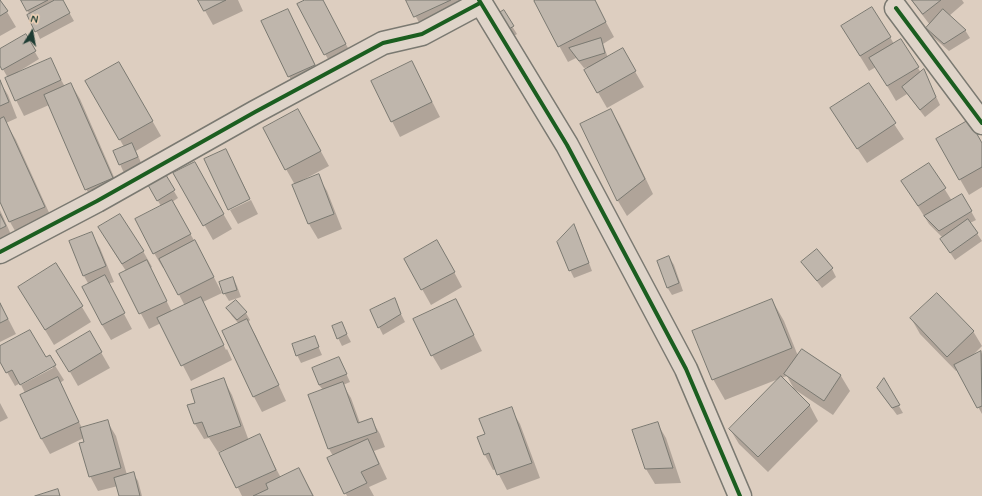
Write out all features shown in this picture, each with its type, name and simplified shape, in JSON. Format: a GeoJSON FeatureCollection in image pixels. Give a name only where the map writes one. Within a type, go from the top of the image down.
{"type":"FeatureCollection","features":[{"type":"Feature","properties":{"kind":"street"},"geometry":{"type":"LineString","coordinates":[[0,252],[97,201],[255,112],[383,43],[422,34],[479,1],[567,145],[686,369],[740,496]]}},
{"type":"Feature","properties":{"kind":"street"},"geometry":{"type":"LineString","coordinates":[[896,8],[982,123]]}},
{"type":"Feature","properties":{"kind":"building"},"geometry":{"type":"Polygon","coordinates":[[[0,0],[8,11],[0,16],[0,0]]]}},
{"type":"Feature","properties":{"kind":"building"},"geometry":{"type":"Polygon","coordinates":[[[21,0],[48,0],[27,11],[21,0]]]}},
{"type":"Feature","properties":{"kind":"building"},"geometry":{"type":"Polygon","coordinates":[[[55,0],[63,0],[70,13],[35,32],[27,15],[55,0]]]}},
{"type":"Feature","properties":{"kind":"building"},"geometry":{"type":"Polygon","coordinates":[[[198,0],[226,0],[204,11],[198,0]]]}},
{"type":"Feature","properties":{"kind":"building"},"geometry":{"type":"Polygon","coordinates":[[[305,0],[323,0],[346,44],[324,55],[297,4],[305,0]]]}},
{"type":"Feature","properties":{"kind":"building"},"geometry":{"type":"Polygon","coordinates":[[[406,0],[451,0],[414,17],[406,0]]]}},
{"type":"Feature","properties":{"kind":"building"},"geometry":{"type":"Polygon","coordinates":[[[595,0],[606,22],[558,47],[534,1],[595,0]]]}},
{"type":"Feature","properties":{"kind":"building"},"geometry":{"type":"Polygon","coordinates":[[[912,0],[941,0],[923,14],[912,0]]]}},
{"type":"Feature","properties":{"kind":"building"},"geometry":{"type":"Polygon","coordinates":[[[872,7],[891,37],[860,56],[841,26],[872,7]]]}},
{"type":"Feature","properties":{"kind":"building"},"geometry":{"type":"Polygon","coordinates":[[[288,9],[315,65],[288,77],[261,21],[288,9]]]}},
{"type":"Feature","properties":{"kind":"building"},"geometry":{"type":"Polygon","coordinates":[[[943,9],[966,30],[944,44],[926,28],[943,9]]]}},
{"type":"Feature","properties":{"kind":"building"},"geometry":{"type":"Polygon","coordinates":[[[504,10],[514,26],[504,32],[494,16],[504,10]]]}},
{"type":"Feature","properties":{"kind":"building"},"geometry":{"type":"Polygon","coordinates":[[[26,34],[36,51],[2,70],[0,66],[0,49],[26,34]]]}},
{"type":"Feature","properties":{"kind":"building"},"geometry":{"type":"Polygon","coordinates":[[[601,38],[605,53],[579,61],[569,48],[601,38]]]}},
{"type":"Feature","properties":{"kind":"building"},"geometry":{"type":"Polygon","coordinates":[[[901,39],[919,67],[887,86],[869,58],[901,39]]]}},
{"type":"Feature","properties":{"kind":"building"},"geometry":{"type":"Polygon","coordinates":[[[623,48],[636,71],[597,93],[584,70],[623,48]]]}},
{"type":"Feature","properties":{"kind":"building"},"geometry":{"type":"Polygon","coordinates":[[[51,58],[61,80],[15,101],[5,78],[51,58]]]}},
{"type":"Feature","properties":{"kind":"building"},"geometry":{"type":"Polygon","coordinates":[[[412,61],[432,102],[391,122],[371,81],[412,61]]]}},
{"type":"Feature","properties":{"kind":"building"},"geometry":{"type":"Polygon","coordinates":[[[119,62],[153,121],[119,140],[85,81],[119,62]]]}},
{"type":"Feature","properties":{"kind":"building"},"geometry":{"type":"Polygon","coordinates":[[[924,69],[936,97],[920,110],[902,87],[924,69]]]}},
{"type":"Feature","properties":{"kind":"building"},"geometry":{"type":"Polygon","coordinates":[[[0,80],[9,102],[0,106],[0,80]]]}},
{"type":"Feature","properties":{"kind":"building"},"geometry":{"type":"Polygon","coordinates":[[[71,83],[113,178],[85,190],[44,95],[71,83]]]}},
{"type":"Feature","properties":{"kind":"building"},"geometry":{"type":"Polygon","coordinates":[[[869,83],[896,123],[857,149],[830,108],[869,83]]]}},
{"type":"Feature","properties":{"kind":"building"},"geometry":{"type":"Polygon","coordinates":[[[298,109],[321,151],[285,170],[263,128],[298,109]]]}},
{"type":"Feature","properties":{"kind":"building"},"geometry":{"type":"Polygon","coordinates":[[[611,109],[645,179],[617,201],[580,124],[611,109]]]}},
{"type":"Feature","properties":{"kind":"building"},"geometry":{"type":"Polygon","coordinates":[[[4,117],[45,207],[9,222],[0,202],[0,119],[4,117]]]}},
{"type":"Feature","properties":{"kind":"building"},"geometry":{"type":"Polygon","coordinates":[[[969,120],[982,143],[982,167],[959,180],[936,139],[969,120]]]}},
{"type":"Feature","properties":{"kind":"building"},"geometry":{"type":"Polygon","coordinates":[[[132,143],[138,157],[119,165],[113,151],[132,143]]]}},
{"type":"Feature","properties":{"kind":"building"},"geometry":{"type":"Polygon","coordinates":[[[226,149],[250,199],[228,210],[204,159],[226,149]]]}},
{"type":"Feature","properties":{"kind":"building"},"geometry":{"type":"Polygon","coordinates":[[[195,162],[224,214],[203,226],[173,173],[195,162]]]}},
{"type":"Feature","properties":{"kind":"building"},"geometry":{"type":"Polygon","coordinates":[[[929,163],[946,188],[918,206],[901,181],[929,163]]]}},
{"type":"Feature","properties":{"kind":"building"},"geometry":{"type":"Polygon","coordinates":[[[319,174],[334,214],[308,224],[292,185],[319,174]]]}},
{"type":"Feature","properties":{"kind":"building"},"geometry":{"type":"Polygon","coordinates":[[[166,175],[175,190],[157,201],[148,185],[166,175]]]}},
{"type":"Feature","properties":{"kind":"building"},"geometry":{"type":"Polygon","coordinates":[[[962,194],[972,211],[939,231],[924,216],[962,194]]]}},
{"type":"Feature","properties":{"kind":"building"},"geometry":{"type":"Polygon","coordinates":[[[172,200],[191,234],[153,254],[135,219],[172,200]]]}},
{"type":"Feature","properties":{"kind":"building"},"geometry":{"type":"Polygon","coordinates":[[[0,214],[6,226],[0,229],[0,214]]]}},
{"type":"Feature","properties":{"kind":"building"},"geometry":{"type":"Polygon","coordinates":[[[120,214],[144,251],[122,264],[98,227],[120,214]]]}},
{"type":"Feature","properties":{"kind":"building"},"geometry":{"type":"Polygon","coordinates":[[[968,219],[978,233],[950,253],[940,239],[968,219]]]}},
{"type":"Feature","properties":{"kind":"building"},"geometry":{"type":"Polygon","coordinates":[[[574,224],[589,263],[569,271],[557,242],[574,224]]]}},
{"type":"Feature","properties":{"kind":"building"},"geometry":{"type":"Polygon","coordinates":[[[92,232],[106,266],[83,276],[69,241],[92,232]]]}},
{"type":"Feature","properties":{"kind":"building"},"geometry":{"type":"Polygon","coordinates":[[[195,240],[214,277],[178,295],[159,259],[195,240]]]}},
{"type":"Feature","properties":{"kind":"building"},"geometry":{"type":"Polygon","coordinates":[[[437,240],[455,272],[421,290],[404,259],[437,240]]]}},
{"type":"Feature","properties":{"kind":"building"},"geometry":{"type":"Polygon","coordinates":[[[817,249],[833,268],[817,281],[801,262],[817,249]]]}},
{"type":"Feature","properties":{"kind":"building"},"geometry":{"type":"Polygon","coordinates":[[[669,256],[679,283],[667,288],[657,261],[669,256]]]}},
{"type":"Feature","properties":{"kind":"building"},"geometry":{"type":"Polygon","coordinates":[[[147,260],[167,301],[139,314],[119,274],[147,260]]]}},
{"type":"Feature","properties":{"kind":"building"},"geometry":{"type":"Polygon","coordinates":[[[56,263],[83,306],[45,330],[18,287],[56,263]]]}},
{"type":"Feature","properties":{"kind":"building"},"geometry":{"type":"Polygon","coordinates":[[[105,275],[125,313],[102,325],[82,287],[105,275]]]}},
{"type":"Feature","properties":{"kind":"building"},"geometry":{"type":"Polygon","coordinates":[[[233,277],[237,290],[223,294],[219,282],[233,277]]]}},
{"type":"Feature","properties":{"kind":"building"},"geometry":{"type":"Polygon","coordinates":[[[937,293],[974,331],[947,357],[910,318],[937,293]]]}},
{"type":"Feature","properties":{"kind":"building"},"geometry":{"type":"Polygon","coordinates":[[[201,297],[224,345],[181,366],[157,318],[201,297]]]}},
{"type":"Feature","properties":{"kind":"building"},"geometry":{"type":"Polygon","coordinates":[[[395,298],[401,314],[378,328],[370,310],[395,298]]]}},
{"type":"Feature","properties":{"kind":"building"},"geometry":{"type":"Polygon","coordinates":[[[456,299],[474,335],[431,356],[413,319],[456,299]]]}},
{"type":"Feature","properties":{"kind":"building"},"geometry":{"type":"Polygon","coordinates":[[[772,299],[792,348],[712,380],[692,331],[772,299]]]}},
{"type":"Feature","properties":{"kind":"building"},"geometry":{"type":"Polygon","coordinates":[[[236,300],[247,312],[237,320],[226,308],[236,300]]]}},
{"type":"Feature","properties":{"kind":"building"},"geometry":{"type":"Polygon","coordinates":[[[0,303],[8,319],[0,323],[0,303]]]}},
{"type":"Feature","properties":{"kind":"building"},"geometry":{"type":"Polygon","coordinates":[[[247,319],[279,385],[253,397],[222,331],[247,319]]]}},
{"type":"Feature","properties":{"kind":"building"},"geometry":{"type":"Polygon","coordinates":[[[342,322],[347,334],[337,339],[332,326],[342,322]]]}},
{"type":"Feature","properties":{"kind":"building"},"geometry":{"type":"Polygon","coordinates":[[[30,330],[46,357],[50,355],[56,365],[20,385],[12,370],[6,373],[0,362],[0,346],[30,330]]]}},
{"type":"Feature","properties":{"kind":"building"},"geometry":{"type":"Polygon","coordinates":[[[90,331],[102,352],[69,372],[56,351],[90,331]]]}},
{"type":"Feature","properties":{"kind":"building"},"geometry":{"type":"Polygon","coordinates":[[[315,336],[319,347],[296,356],[292,344],[315,336]]]}},
{"type":"Feature","properties":{"kind":"building"},"geometry":{"type":"Polygon","coordinates":[[[802,349],[841,375],[824,401],[784,374],[802,349]]]}},
{"type":"Feature","properties":{"kind":"building"},"geometry":{"type":"Polygon","coordinates":[[[981,351],[982,406],[977,408],[954,365],[981,351]]]}},
{"type":"Feature","properties":{"kind":"building"},"geometry":{"type":"Polygon","coordinates":[[[339,357],[347,374],[319,385],[312,368],[339,357]]]}},
{"type":"Feature","properties":{"kind":"building"},"geometry":{"type":"Polygon","coordinates":[[[781,376],[810,405],[758,457],[729,429],[781,376]]]}},
{"type":"Feature","properties":{"kind":"building"},"geometry":{"type":"Polygon","coordinates":[[[58,377],[79,422],[41,439],[20,395],[58,377]]]}},
{"type":"Feature","properties":{"kind":"building"},"geometry":{"type":"Polygon","coordinates":[[[224,378],[241,426],[208,437],[202,422],[194,424],[187,405],[195,403],[191,390],[224,378]]]}},
{"type":"Feature","properties":{"kind":"building"},"geometry":{"type":"Polygon","coordinates":[[[884,378],[900,405],[892,408],[877,388],[884,378]]]}},
{"type":"Feature","properties":{"kind":"building"},"geometry":{"type":"Polygon","coordinates":[[[343,382],[358,423],[372,418],[377,432],[328,449],[308,395],[343,382]]]}},
{"type":"Feature","properties":{"kind":"building"},"geometry":{"type":"Polygon","coordinates":[[[512,407],[532,463],[497,475],[489,453],[484,455],[477,437],[485,434],[479,419],[512,407]]]}},
{"type":"Feature","properties":{"kind":"building"},"geometry":{"type":"Polygon","coordinates":[[[108,420],[121,468],[89,477],[79,443],[84,442],[80,428],[108,420]]]}},
{"type":"Feature","properties":{"kind":"building"},"geometry":{"type":"Polygon","coordinates":[[[658,422],[673,468],[645,469],[632,430],[658,422]]]}},
{"type":"Feature","properties":{"kind":"building"},"geometry":{"type":"Polygon","coordinates":[[[260,434],[276,470],[236,488],[219,453],[260,434]]]}},
{"type":"Feature","properties":{"kind":"building"},"geometry":{"type":"Polygon","coordinates":[[[368,439],[379,464],[361,472],[367,483],[344,494],[327,458],[368,439]]]}},
{"type":"Feature","properties":{"kind":"building"},"geometry":{"type":"Polygon","coordinates":[[[299,468],[313,496],[253,496],[268,489],[266,484],[299,468]]]}},
{"type":"Feature","properties":{"kind":"building"},"geometry":{"type":"Polygon","coordinates":[[[134,472],[140,496],[119,496],[114,478],[134,472]]]}},
{"type":"Feature","properties":{"kind":"building"},"geometry":{"type":"Polygon","coordinates":[[[58,489],[60,496],[35,496],[58,489]]]}},
{"type":"Feature","properties":{"kind":"cycle path"},"geometry":{"type":"LineString","coordinates":[[479,0],[567,145],[686,369],[740,496]]}},
{"type":"Feature","properties":{"kind":"cycle path"},"geometry":{"type":"LineString","coordinates":[[0,252],[97,201],[255,112],[383,43],[422,34],[480,3]]}},
{"type":"Feature","properties":{"kind":"cycle path"},"geometry":{"type":"LineString","coordinates":[[896,8],[982,123]]}}]}
